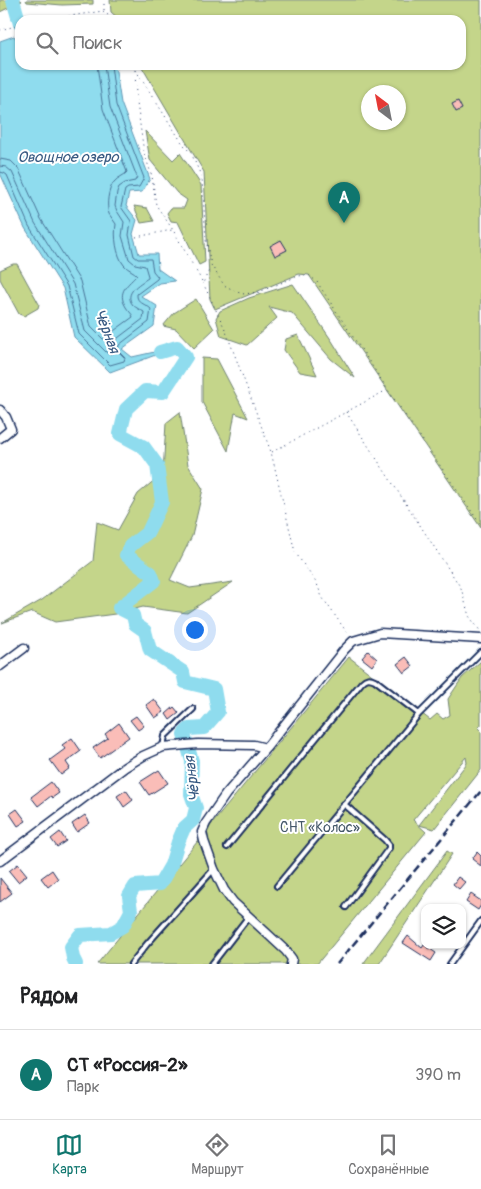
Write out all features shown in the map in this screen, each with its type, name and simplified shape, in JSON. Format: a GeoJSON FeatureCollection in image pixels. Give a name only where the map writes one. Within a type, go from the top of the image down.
{"type":"FeatureCollection","features":[{"type":"Feature","properties":{"kind":"street"},"geometry":{"type":"LineString","coordinates":[[0,410],[11,428],[0,438]]}},
{"type":"Feature","properties":{"kind":"street"},"geometry":{"type":"LineString","coordinates":[[291,964],[292,959],[286,950],[233,902],[224,890],[204,842],[202,832],[206,822],[226,794],[353,641],[380,633],[481,640]]}},
{"type":"Feature","properties":{"kind":"street"},"geometry":{"type":"LineString","coordinates":[[0,666],[24,648]]}},
{"type":"Feature","properties":{"kind":"street"},"geometry":{"type":"LineString","coordinates":[[0,861],[125,767],[142,756],[163,747],[198,744],[254,745],[266,748]]}},
{"type":"Feature","properties":{"kind":"lane"},"geometry":{"type":"LineString","coordinates":[[277,886],[419,714],[481,652]]}},
{"type":"Feature","properties":{"kind":"lane"},"geometry":{"type":"LineString","coordinates":[[228,847],[366,678],[375,680],[419,714]]}},
{"type":"Feature","properties":{"kind":"lane"},"geometry":{"type":"LineString","coordinates":[[163,747],[165,736],[193,709]]}},
{"type":"Feature","properties":{"kind":"lane"},"geometry":{"type":"LineString","coordinates":[[344,804],[389,845],[389,848],[346,907]]}},
{"type":"Feature","properties":{"kind":"lane"},"geometry":{"type":"LineString","coordinates":[[132,964],[147,944],[214,869]]}},
{"type":"Feature","properties":{"kind":"lane"},"geometry":{"type":"LineString","coordinates":[[212,964],[249,916]]}},
{"type":"Feature","properties":{"kind":"lane"},"geometry":{"type":"LineString","coordinates":[[450,964],[481,921]]}},
{"type":"Feature","properties":{"kind":"path"},"geometry":{"type":"LineString","coordinates":[[104,0],[104,11],[108,15]]}},
{"type":"Feature","properties":{"kind":"path"},"geometry":{"type":"LineString","coordinates":[[77,15],[104,11]]}},
{"type":"Feature","properties":{"kind":"path"},"geometry":{"type":"LineString","coordinates":[[0,30],[15,26]]}},
{"type":"Feature","properties":{"kind":"path"},"geometry":{"type":"LineString","coordinates":[[135,70],[136,96],[144,153],[152,176],[156,205],[173,230],[203,283],[225,329],[271,452],[295,552],[317,584],[322,597],[353,641]]}},
{"type":"Feature","properties":{"kind":"path"},"geometry":{"type":"LineString","coordinates":[[136,70],[192,155],[202,178],[206,240],[211,265],[224,285],[244,294],[259,292],[298,276],[309,275],[317,282],[388,390],[481,525]]}},
{"type":"Feature","properties":{"kind":"path"},"geometry":{"type":"LineString","coordinates":[[136,237],[173,230]]}},
{"type":"Feature","properties":{"kind":"path"},"geometry":{"type":"LineString","coordinates":[[203,283],[211,265]]}},
{"type":"Feature","properties":{"kind":"path"},"geometry":{"type":"LineString","coordinates":[[271,452],[388,390]]}},
{"type":"Feature","properties":{"kind":"path"},"geometry":{"type":"LineString","coordinates":[[346,412],[461,588],[469,616],[481,633]]}},
{"type":"Feature","properties":{"kind":"green space"},"geometry":{"type":"Polygon","coordinates":[[[0,0],[21,0],[22,1],[0,12],[0,0]]]}},
{"type":"Feature","properties":{"kind":"green space"},"geometry":{"type":"Polygon","coordinates":[[[26,0],[93,0],[93,4],[62,5],[27,2],[26,0]]]}},
{"type":"Feature","properties":{"kind":"green space"},"geometry":{"type":"Polygon","coordinates":[[[110,0],[481,0],[481,528],[309,275],[299,274],[215,309],[210,299],[204,172],[144,70],[466,70],[466,15],[114,15],[111,12],[110,0]]]}},
{"type":"Feature","properties":{"kind":"green space"},"geometry":{"type":"Polygon","coordinates":[[[145,131],[173,160],[180,153],[201,185],[205,262],[199,265],[178,222],[171,221],[167,213],[171,208],[184,208],[187,200],[177,193],[150,160],[145,131]]]}},
{"type":"Feature","properties":{"kind":"green space"},"geometry":{"type":"Polygon","coordinates":[[[134,206],[147,208],[154,221],[141,223],[134,206]]]}},
{"type":"Feature","properties":{"kind":"green space"},"geometry":{"type":"Polygon","coordinates":[[[17,264],[39,304],[38,308],[24,316],[19,314],[0,279],[0,270],[17,264]]]}},
{"type":"Feature","properties":{"kind":"green space"},"geometry":{"type":"Polygon","coordinates":[[[293,284],[355,378],[331,359],[292,313],[269,307],[277,318],[247,345],[221,336],[216,318],[220,311],[249,298],[293,284]]]}},
{"type":"Feature","properties":{"kind":"green space"},"geometry":{"type":"Polygon","coordinates":[[[196,299],[214,329],[194,348],[176,329],[163,326],[174,313],[196,299]]]}},
{"type":"Feature","properties":{"kind":"green space"},"geometry":{"type":"Polygon","coordinates":[[[298,335],[317,375],[300,372],[284,350],[286,339],[298,335]]]}},
{"type":"Feature","properties":{"kind":"green space"},"geometry":{"type":"Polygon","coordinates":[[[202,358],[217,359],[248,418],[235,413],[228,451],[202,402],[202,358]]]}},
{"type":"Feature","properties":{"kind":"green space"},"geometry":{"type":"Polygon","coordinates":[[[180,412],[188,465],[203,489],[192,536],[170,580],[190,588],[233,582],[187,613],[143,607],[115,614],[55,622],[32,612],[2,623],[42,600],[93,561],[97,522],[118,530],[138,494],[163,473],[166,423],[180,412]]]}},
{"type":"Feature","properties":{"kind":"green space","name":"СНТ «Колос»"},"geometry":{"type":"Polygon","coordinates":[[[349,657],[430,720],[437,714],[443,719],[450,715],[448,699],[462,678],[481,661],[481,725],[478,728],[481,731],[481,770],[434,829],[419,825],[467,763],[466,757],[413,820],[426,832],[317,964],[97,964],[349,657]]]}},
{"type":"Feature","properties":{"kind":"green space"},"geometry":{"type":"Polygon","coordinates":[[[447,851],[452,854],[379,964],[363,964],[447,851]]]}},
{"type":"Feature","properties":{"kind":"water","name":"Овощное озеро"},"geometry":{"type":"Polygon","coordinates":[[[14,36],[15,37],[15,70],[116,70],[121,103],[150,179],[142,192],[129,193],[126,206],[137,220],[133,234],[139,254],[157,254],[158,269],[175,281],[160,283],[141,296],[157,306],[154,326],[122,349],[132,357],[177,347],[110,372],[74,337],[63,288],[25,228],[0,173],[0,41],[14,36]]]}},
{"type":"Feature","properties":{"kind":"building"},"geometry":{"type":"Polygon","coordinates":[[[458,101],[462,109],[456,112],[452,104],[458,101]]]}},
{"type":"Feature","properties":{"kind":"building"},"geometry":{"type":"Polygon","coordinates":[[[281,240],[287,250],[275,256],[270,246],[281,240]]]}},
{"type":"Feature","properties":{"kind":"building"},"geometry":{"type":"Polygon","coordinates":[[[368,651],[377,659],[372,666],[362,658],[368,651]]]}},
{"type":"Feature","properties":{"kind":"building"},"geometry":{"type":"Polygon","coordinates":[[[406,657],[413,666],[404,673],[397,664],[406,657]]]}},
{"type":"Feature","properties":{"kind":"building"},"geometry":{"type":"Polygon","coordinates":[[[154,699],[164,712],[155,718],[146,705],[154,699]]]}},
{"type":"Feature","properties":{"kind":"building"},"geometry":{"type":"Polygon","coordinates":[[[174,707],[179,713],[170,720],[166,714],[174,707]]]}},
{"type":"Feature","properties":{"kind":"building"},"geometry":{"type":"Polygon","coordinates":[[[136,716],[144,726],[138,730],[130,720],[136,716]]]}},
{"type":"Feature","properties":{"kind":"building"},"geometry":{"type":"Polygon","coordinates":[[[119,723],[129,737],[100,758],[93,748],[108,738],[105,734],[119,723]]]}},
{"type":"Feature","properties":{"kind":"building"},"geometry":{"type":"Polygon","coordinates":[[[72,738],[81,751],[66,762],[70,768],[61,775],[50,760],[65,749],[62,745],[72,738]]]}},
{"type":"Feature","properties":{"kind":"building"},"geometry":{"type":"Polygon","coordinates":[[[159,770],[168,783],[149,795],[140,782],[159,770]]]}},
{"type":"Feature","properties":{"kind":"building"},"geometry":{"type":"Polygon","coordinates":[[[51,782],[59,793],[52,798],[51,796],[38,806],[31,797],[51,782]]]}},
{"type":"Feature","properties":{"kind":"building"},"geometry":{"type":"Polygon","coordinates":[[[126,790],[133,800],[124,807],[117,796],[126,790]]]}},
{"type":"Feature","properties":{"kind":"building"},"geometry":{"type":"Polygon","coordinates":[[[17,809],[26,821],[18,826],[10,814],[17,809]]]}},
{"type":"Feature","properties":{"kind":"building"},"geometry":{"type":"Polygon","coordinates":[[[85,815],[90,823],[77,832],[72,824],[85,815]]]}},
{"type":"Feature","properties":{"kind":"building"},"geometry":{"type":"Polygon","coordinates":[[[60,832],[66,841],[57,847],[51,839],[60,832]]]}},
{"type":"Feature","properties":{"kind":"building"},"geometry":{"type":"Polygon","coordinates":[[[477,852],[481,856],[481,866],[472,859],[477,852]]]}},
{"type":"Feature","properties":{"kind":"building"},"geometry":{"type":"Polygon","coordinates":[[[18,864],[27,875],[18,882],[9,871],[18,864]]]}},
{"type":"Feature","properties":{"kind":"building"},"geometry":{"type":"Polygon","coordinates":[[[52,870],[58,879],[48,887],[41,878],[52,870]]]}},
{"type":"Feature","properties":{"kind":"building"},"geometry":{"type":"Polygon","coordinates":[[[458,877],[465,882],[459,889],[453,884],[458,877]]]}},
{"type":"Feature","properties":{"kind":"building"},"geometry":{"type":"Polygon","coordinates":[[[0,878],[12,893],[0,902],[0,878]]]}},
{"type":"Feature","properties":{"kind":"building"},"geometry":{"type":"Polygon","coordinates":[[[471,894],[481,901],[478,910],[466,902],[471,894]]]}},
{"type":"Feature","properties":{"kind":"building"},"geometry":{"type":"Polygon","coordinates":[[[408,936],[421,949],[430,949],[436,953],[431,961],[403,943],[408,936]]]}},
{"type":"Feature","properties":{"kind":"waterway","name":"Чёрная"},"geometry":{"type":"LineString","coordinates":[[13,0],[17,15]]}},
{"type":"Feature","properties":{"kind":"waterway","name":"Чёрная"},"geometry":{"type":"LineString","coordinates":[[76,964],[71,947],[80,935],[111,933],[123,926],[131,911],[129,896],[135,886],[160,884],[171,865],[184,828],[193,820],[196,808],[191,794],[192,761],[184,734],[189,729],[204,728],[218,712],[214,689],[185,682],[183,672],[150,650],[145,631],[135,624],[133,615],[119,608],[154,581],[151,573],[126,555],[130,546],[148,532],[162,502],[157,465],[144,447],[120,434],[126,409],[145,391],[163,392],[186,357],[177,347],[160,352]]}},
{"type":"Feature","properties":{"kind":"railway"},"geometry":{"type":"LineString","coordinates":[[337,964],[481,791]]}},
{"type":"Feature","properties":{"kind":"place","name":"СТ «Россия-2»"},"geometry":{"type":"Point","coordinates":[344,223]}}]}
